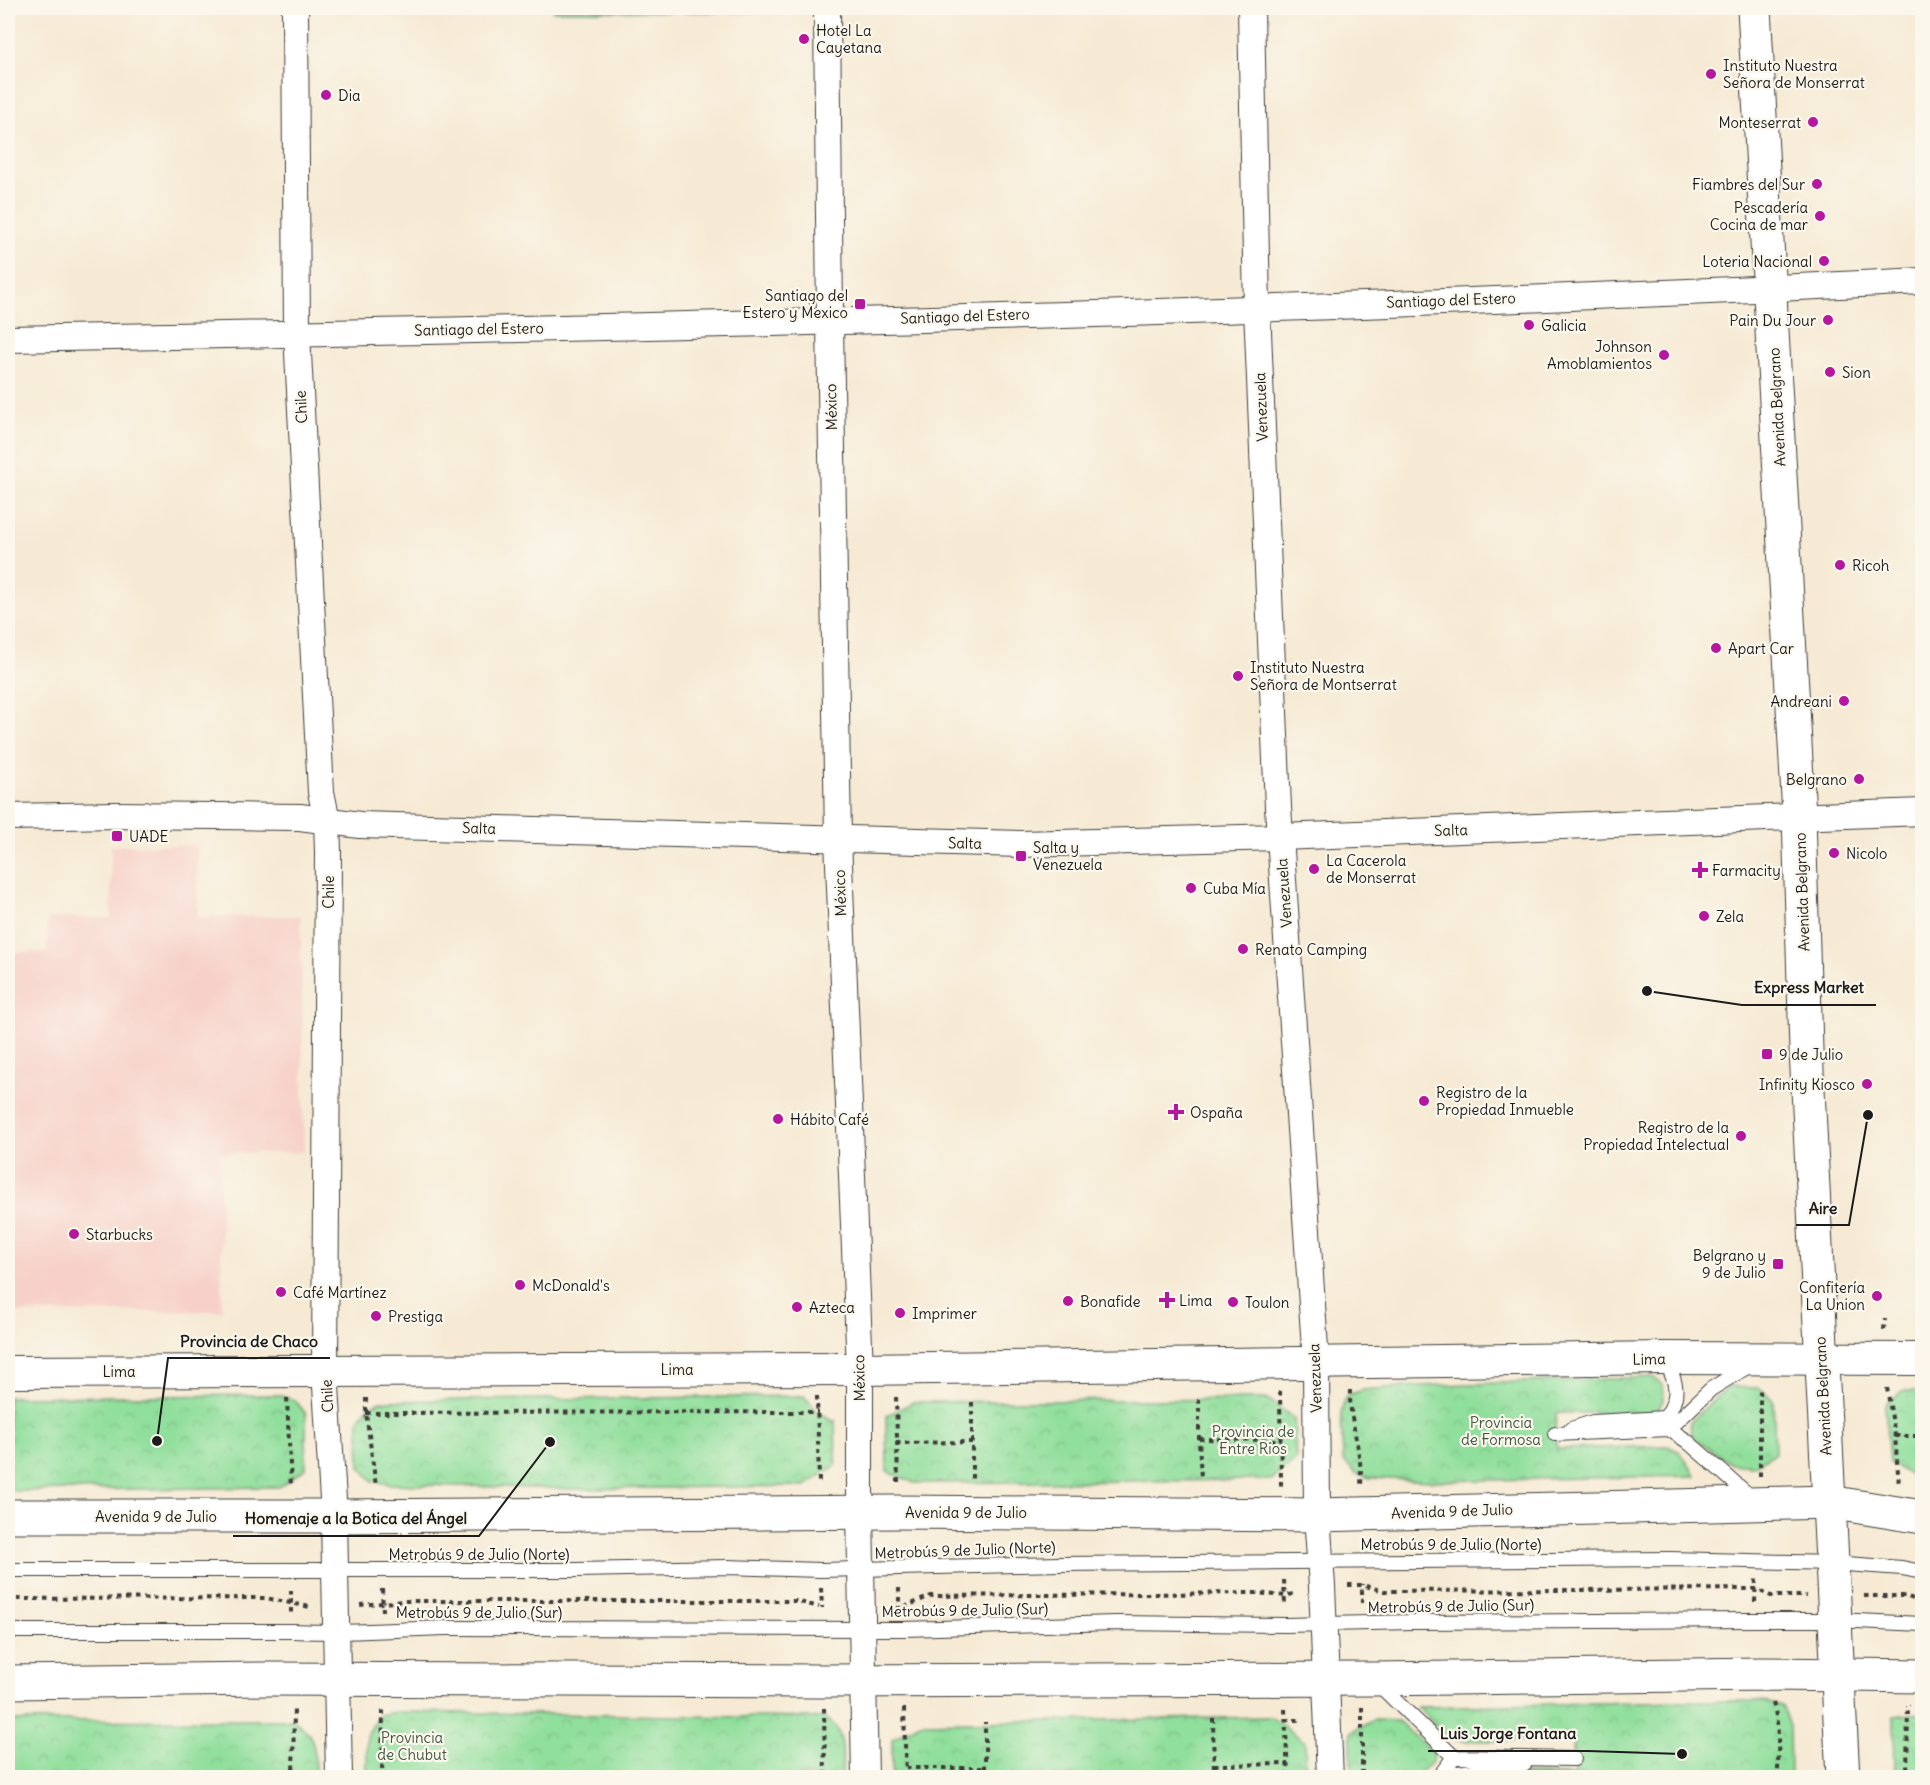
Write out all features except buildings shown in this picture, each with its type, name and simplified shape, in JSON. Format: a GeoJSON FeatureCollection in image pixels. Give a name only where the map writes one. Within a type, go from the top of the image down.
{"type":"FeatureCollection","features":[{"type":"Feature","properties":{"kind":"main road","name":"Avenida Belgrano"},"geometry":{"type":"LineString","coordinates":[[1754,8],[1799,815],[1806,1050],[1843,1778]]}},
{"type":"Feature","properties":{"kind":"main road","name":"Avenida 9 de Julio"},"geometry":{"type":"LineString","coordinates":[[8,1516],[860,1512],[1317,1515],[1757,1502],[1829,1502],[1923,1517]]}},
{"type":"Feature","properties":{"kind":"main road"},"geometry":{"type":"LineString","coordinates":[[8,1682],[337,1679],[863,1681],[1373,1679],[1838,1674],[1923,1676]]}},
{"type":"Feature","properties":{"kind":"street","name":"Chile"},"geometry":{"type":"LineString","coordinates":[[295,8],[297,334],[321,792],[327,821],[325,1370],[334,1516],[339,1778]]}},
{"type":"Feature","properties":{"kind":"street","name":"México"},"geometry":{"type":"LineString","coordinates":[[828,8],[838,840],[860,1369],[865,1778]]}},
{"type":"Feature","properties":{"kind":"street","name":"Venezuela"},"geometry":{"type":"LineString","coordinates":[[1251,8],[1257,308],[1280,837],[1316,1363],[1317,1515],[1322,1574],[1330,1778]]}},
{"type":"Feature","properties":{"kind":"street","name":"Santiago del Estero"},"geometry":{"type":"LineString","coordinates":[[8,339],[830,321],[1257,308],[1923,281]]}},
{"type":"Feature","properties":{"kind":"street","name":"Salta"},"geometry":{"type":"LineString","coordinates":[[8,817],[116,815],[300,817],[384,825],[1022,844],[1280,837],[1799,815],[1923,812]]}},
{"type":"Feature","properties":{"kind":"street","name":"Lima"},"geometry":{"type":"LineString","coordinates":[[8,1372],[860,1369],[1665,1358],[1923,1359]]}},
{"type":"Feature","properties":{"kind":"lane"},"geometry":{"type":"LineString","coordinates":[[1665,1358],[1676,1383],[1675,1404],[1665,1418],[1593,1422],[1555,1434],[1669,1429],[1687,1441],[1757,1502]]}},
{"type":"Feature","properties":{"kind":"lane"},"geometry":{"type":"LineString","coordinates":[[1669,1429],[1712,1389],[1759,1359]]}},
{"type":"Feature","properties":{"kind":"lane","name":"Metrobús 9 de Julio (Norte)"},"geometry":{"type":"LineString","coordinates":[[8,1570],[576,1570],[728,1566],[861,1569],[1059,1564],[1322,1574],[1670,1559],[1832,1563],[1902,1568],[1923,1572]]}},
{"type":"Feature","properties":{"kind":"lane","name":"Metrobús 9 de Julio (Sur)"},"geometry":{"type":"LineString","coordinates":[[8,1631],[336,1633],[384,1629],[862,1619],[1285,1625],[1835,1608],[1923,1624]]}},
{"type":"Feature","properties":{"kind":"lane"},"geometry":{"type":"LineString","coordinates":[[1373,1679],[1454,1757],[1574,1759],[1457,1773],[1454,1778]]}},
{"type":"Feature","properties":{"kind":"lane"},"geometry":{"type":"LineString","coordinates":[[1438,1778],[1454,1757]]}},
{"type":"Feature","properties":{"kind":"path"},"geometry":{"type":"LineString","coordinates":[[1199,1399],[1201,1479]]}},
{"type":"Feature","properties":{"kind":"path"},"geometry":{"type":"LineString","coordinates":[[972,1402],[972,1483]]}},
{"type":"Feature","properties":{"kind":"path"},"geometry":{"type":"LineString","coordinates":[[366,1413],[818,1412]]}},
{"type":"Feature","properties":{"kind":"path"},"geometry":{"type":"LineString","coordinates":[[1895,1436],[1923,1436]]}},
{"type":"Feature","properties":{"kind":"path"},"geometry":{"type":"LineString","coordinates":[[1199,1439],[1281,1440]]}},
{"type":"Feature","properties":{"kind":"path"},"geometry":{"type":"LineString","coordinates":[[896,1443],[972,1442]]}},
{"type":"Feature","properties":{"kind":"path"},"geometry":{"type":"LineString","coordinates":[[8,1599],[266,1598],[304,1608],[404,1601],[796,1601],[862,1619],[899,1609],[931,1596],[1256,1593],[1286,1596],[1322,1574],[1384,1591],[1756,1589],[1771,1596],[1835,1608],[1905,1596],[1923,1602]]}},
{"type":"Feature","properties":{"kind":"path"},"geometry":{"type":"LineString","coordinates":[[1213,1718],[1214,1778]]}},
{"type":"Feature","properties":{"kind":"path"},"geometry":{"type":"LineString","coordinates":[[985,1778],[986,1722]]}},
{"type":"Feature","properties":{"kind":"path"},"geometry":{"type":"LineString","coordinates":[[1214,1765],[1288,1764]]}},
{"type":"Feature","properties":{"kind":"path"},"geometry":{"type":"LineString","coordinates":[[906,1768],[985,1768]]}},
{"type":"Feature","properties":{"kind":"shaded area"},"geometry":{"type":"Polygon","coordinates":[[[197,845],[198,917],[301,916],[304,1152],[220,1153],[222,1311],[8,1313],[8,952],[47,952],[48,918],[111,918],[111,846],[197,845]]]}},
{"type":"Feature","properties":{"kind":"green space"},"geometry":{"type":"Polygon","coordinates":[[[553,8],[805,8],[805,12],[553,11],[553,8]]]}},
{"type":"Feature","properties":{"kind":"green space","name":"Provincia de Formosa"},"geometry":{"type":"Polygon","coordinates":[[[1653,1377],[1663,1386],[1664,1394],[1663,1401],[1654,1413],[1556,1413],[1557,1449],[1668,1446],[1680,1452],[1696,1476],[1432,1481],[1370,1478],[1356,1473],[1343,1460],[1341,1414],[1344,1400],[1348,1395],[1363,1390],[1653,1377]]]}},
{"type":"Feature","properties":{"kind":"green space"},"geometry":{"type":"Polygon","coordinates":[[[1728,1387],[1760,1388],[1773,1400],[1775,1453],[1753,1466],[1732,1464],[1692,1436],[1690,1422],[1728,1387]]]}},
{"type":"Feature","properties":{"kind":"green space"},"geometry":{"type":"Polygon","coordinates":[[[1905,1391],[1922,1391],[1922,1478],[1917,1478],[1889,1463],[1885,1406],[1888,1401],[1905,1391]]]}},
{"type":"Feature","properties":{"kind":"green space"},"geometry":{"type":"Polygon","coordinates":[[[277,1395],[295,1400],[306,1414],[306,1468],[279,1487],[8,1491],[8,1397],[277,1395]]]}},
{"type":"Feature","properties":{"kind":"green space"},"geometry":{"type":"Polygon","coordinates":[[[804,1396],[818,1412],[835,1421],[836,1465],[805,1486],[575,1489],[390,1484],[373,1481],[360,1467],[359,1420],[368,1407],[381,1401],[804,1396]]]}},
{"type":"Feature","properties":{"kind":"green space","name":"Provincia de Entre Rios"},"geometry":{"type":"Polygon","coordinates":[[[1268,1399],[1294,1419],[1296,1460],[1271,1480],[914,1483],[887,1471],[886,1416],[913,1402],[1268,1399]]]}},
{"type":"Feature","properties":{"kind":"green space"},"geometry":{"type":"Polygon","coordinates":[[[1758,1701],[1782,1706],[1789,1727],[1790,1777],[1461,1777],[1474,1773],[1574,1775],[1573,1740],[1463,1741],[1450,1739],[1417,1707],[1758,1701]]]}},
{"type":"Feature","properties":{"kind":"green space","name":"Provincia de Chubut"},"geometry":{"type":"Polygon","coordinates":[[[395,1712],[825,1718],[837,1729],[840,1736],[842,1777],[367,1777],[367,1735],[379,1715],[395,1712]]]}},
{"type":"Feature","properties":{"kind":"green space"},"geometry":{"type":"Polygon","coordinates":[[[1922,1713],[1922,1777],[1895,1777],[1894,1716],[1922,1713]]]}},
{"type":"Feature","properties":{"kind":"green space"},"geometry":{"type":"Polygon","coordinates":[[[1271,1717],[1305,1742],[1306,1777],[892,1777],[892,1739],[920,1723],[1271,1717]]]}},
{"type":"Feature","properties":{"kind":"green space"},"geometry":{"type":"Polygon","coordinates":[[[293,1720],[311,1738],[315,1777],[8,1777],[8,1721],[293,1720]]]}},
{"type":"Feature","properties":{"kind":"green space"},"geometry":{"type":"Polygon","coordinates":[[[1374,1720],[1398,1721],[1434,1754],[1433,1761],[1414,1777],[1351,1777],[1351,1732],[1374,1720]]]}},
{"type":"Feature","properties":{"kind":"place","name":"Hotel La Cayetana"},"geometry":{"type":"Point","coordinates":[804,39]}},
{"type":"Feature","properties":{"kind":"place","name":"Instituto Nuestra Señora de Monserrat"},"geometry":{"type":"Point","coordinates":[1711,74]}},
{"type":"Feature","properties":{"kind":"place","name":"Dia"},"geometry":{"type":"Point","coordinates":[326,95]}},
{"type":"Feature","properties":{"kind":"place","name":"Monteserrat"},"geometry":{"type":"Point","coordinates":[1813,122]}},
{"type":"Feature","properties":{"kind":"place","name":"Fiambres del Sur"},"geometry":{"type":"Point","coordinates":[1817,184]}},
{"type":"Feature","properties":{"kind":"place","name":"Pescadería Cocina de mar"},"geometry":{"type":"Point","coordinates":[1820,216]}},
{"type":"Feature","properties":{"kind":"place","name":"Loteria Nacional"},"geometry":{"type":"Point","coordinates":[1824,261]}},
{"type":"Feature","properties":{"kind":"place","name":"Santiago del Estero y Mexico"},"geometry":{"type":"Point","coordinates":[860,304]}},
{"type":"Feature","properties":{"kind":"place","name":"Pain Du Jour"},"geometry":{"type":"Point","coordinates":[1828,320]}},
{"type":"Feature","properties":{"kind":"place","name":"Galicia"},"geometry":{"type":"Point","coordinates":[1529,325]}},
{"type":"Feature","properties":{"kind":"place","name":"Johnson Amoblamientos"},"geometry":{"type":"Point","coordinates":[1664,355]}},
{"type":"Feature","properties":{"kind":"place","name":"Sion"},"geometry":{"type":"Point","coordinates":[1830,372]}},
{"type":"Feature","properties":{"kind":"place","name":"Ricoh"},"geometry":{"type":"Point","coordinates":[1840,565]}},
{"type":"Feature","properties":{"kind":"place","name":"Apart Car"},"geometry":{"type":"Point","coordinates":[1716,648]}},
{"type":"Feature","properties":{"kind":"place","name":"Instituto Nuestra Señora de Montserrat"},"geometry":{"type":"Point","coordinates":[1238,676]}},
{"type":"Feature","properties":{"kind":"place","name":"Andreani"},"geometry":{"type":"Point","coordinates":[1844,701]}},
{"type":"Feature","properties":{"kind":"place","name":"Belgrano"},"geometry":{"type":"Point","coordinates":[1859,779]}},
{"type":"Feature","properties":{"kind":"place","name":"UADE"},"geometry":{"type":"Point","coordinates":[117,836]}},
{"type":"Feature","properties":{"kind":"place","name":"Nicolo"},"geometry":{"type":"Point","coordinates":[1834,853]}},
{"type":"Feature","properties":{"kind":"place","name":"Salta y Venezuela"},"geometry":{"type":"Point","coordinates":[1021,856]}},
{"type":"Feature","properties":{"kind":"place","name":"La Cacerola de Monserrat"},"geometry":{"type":"Point","coordinates":[1314,869]}},
{"type":"Feature","properties":{"kind":"place","name":"Farmacity"},"geometry":{"type":"Point","coordinates":[1700,870]}},
{"type":"Feature","properties":{"kind":"place","name":"Cuba Mía"},"geometry":{"type":"Point","coordinates":[1191,888]}},
{"type":"Feature","properties":{"kind":"place","name":"Zela"},"geometry":{"type":"Point","coordinates":[1704,916]}},
{"type":"Feature","properties":{"kind":"place","name":"Renato Camping"},"geometry":{"type":"Point","coordinates":[1243,949]}},
{"type":"Feature","properties":{"kind":"place","name":"Express Market"},"geometry":{"type":"Point","coordinates":[1647,991]}},
{"type":"Feature","properties":{"kind":"place","name":"9 de Julio"},"geometry":{"type":"Point","coordinates":[1767,1054]}},
{"type":"Feature","properties":{"kind":"place","name":"Infinity Kiosco"},"geometry":{"type":"Point","coordinates":[1867,1084]}},
{"type":"Feature","properties":{"kind":"place","name":"Registro de la Propiedad Inmueble"},"geometry":{"type":"Point","coordinates":[1424,1101]}},
{"type":"Feature","properties":{"kind":"place","name":"Ospaña"},"geometry":{"type":"Point","coordinates":[1176,1112]}},
{"type":"Feature","properties":{"kind":"place","name":"Aire"},"geometry":{"type":"Point","coordinates":[1868,1115]}},
{"type":"Feature","properties":{"kind":"place","name":"Hábito Café"},"geometry":{"type":"Point","coordinates":[778,1119]}},
{"type":"Feature","properties":{"kind":"place","name":"Registro de la Propiedad Intelectual"},"geometry":{"type":"Point","coordinates":[1741,1136]}},
{"type":"Feature","properties":{"kind":"place","name":"Starbucks"},"geometry":{"type":"Point","coordinates":[74,1234]}},
{"type":"Feature","properties":{"kind":"place","name":"Belgrano y 9 de Julio"},"geometry":{"type":"Point","coordinates":[1778,1264]}},
{"type":"Feature","properties":{"kind":"place","name":"McDonald's"},"geometry":{"type":"Point","coordinates":[520,1285]}},
{"type":"Feature","properties":{"kind":"place","name":"Café Martínez"},"geometry":{"type":"Point","coordinates":[281,1292]}},
{"type":"Feature","properties":{"kind":"place","name":"Confitería La Union"},"geometry":{"type":"Point","coordinates":[1877,1296]}},
{"type":"Feature","properties":{"kind":"place","name":"Lima"},"geometry":{"type":"Point","coordinates":[1167,1300]}},
{"type":"Feature","properties":{"kind":"place","name":"Bonafide"},"geometry":{"type":"Point","coordinates":[1068,1301]}},
{"type":"Feature","properties":{"kind":"place","name":"Toulon"},"geometry":{"type":"Point","coordinates":[1233,1302]}},
{"type":"Feature","properties":{"kind":"place","name":"Azteca"},"geometry":{"type":"Point","coordinates":[797,1307]}},
{"type":"Feature","properties":{"kind":"place","name":"Imprimer"},"geometry":{"type":"Point","coordinates":[900,1313]}},
{"type":"Feature","properties":{"kind":"place","name":"Prestiga"},"geometry":{"type":"Point","coordinates":[376,1316]}},
{"type":"Feature","properties":{"kind":"place","name":"Provincia de Chaco"},"geometry":{"type":"Point","coordinates":[157,1441]}},
{"type":"Feature","properties":{"kind":"place","name":"Homenaje a la Botica del Ángel"},"geometry":{"type":"Point","coordinates":[550,1442]}},
{"type":"Feature","properties":{"kind":"place","name":"Luis Jorge Fontana"},"geometry":{"type":"Point","coordinates":[1682,1754]}}]}
